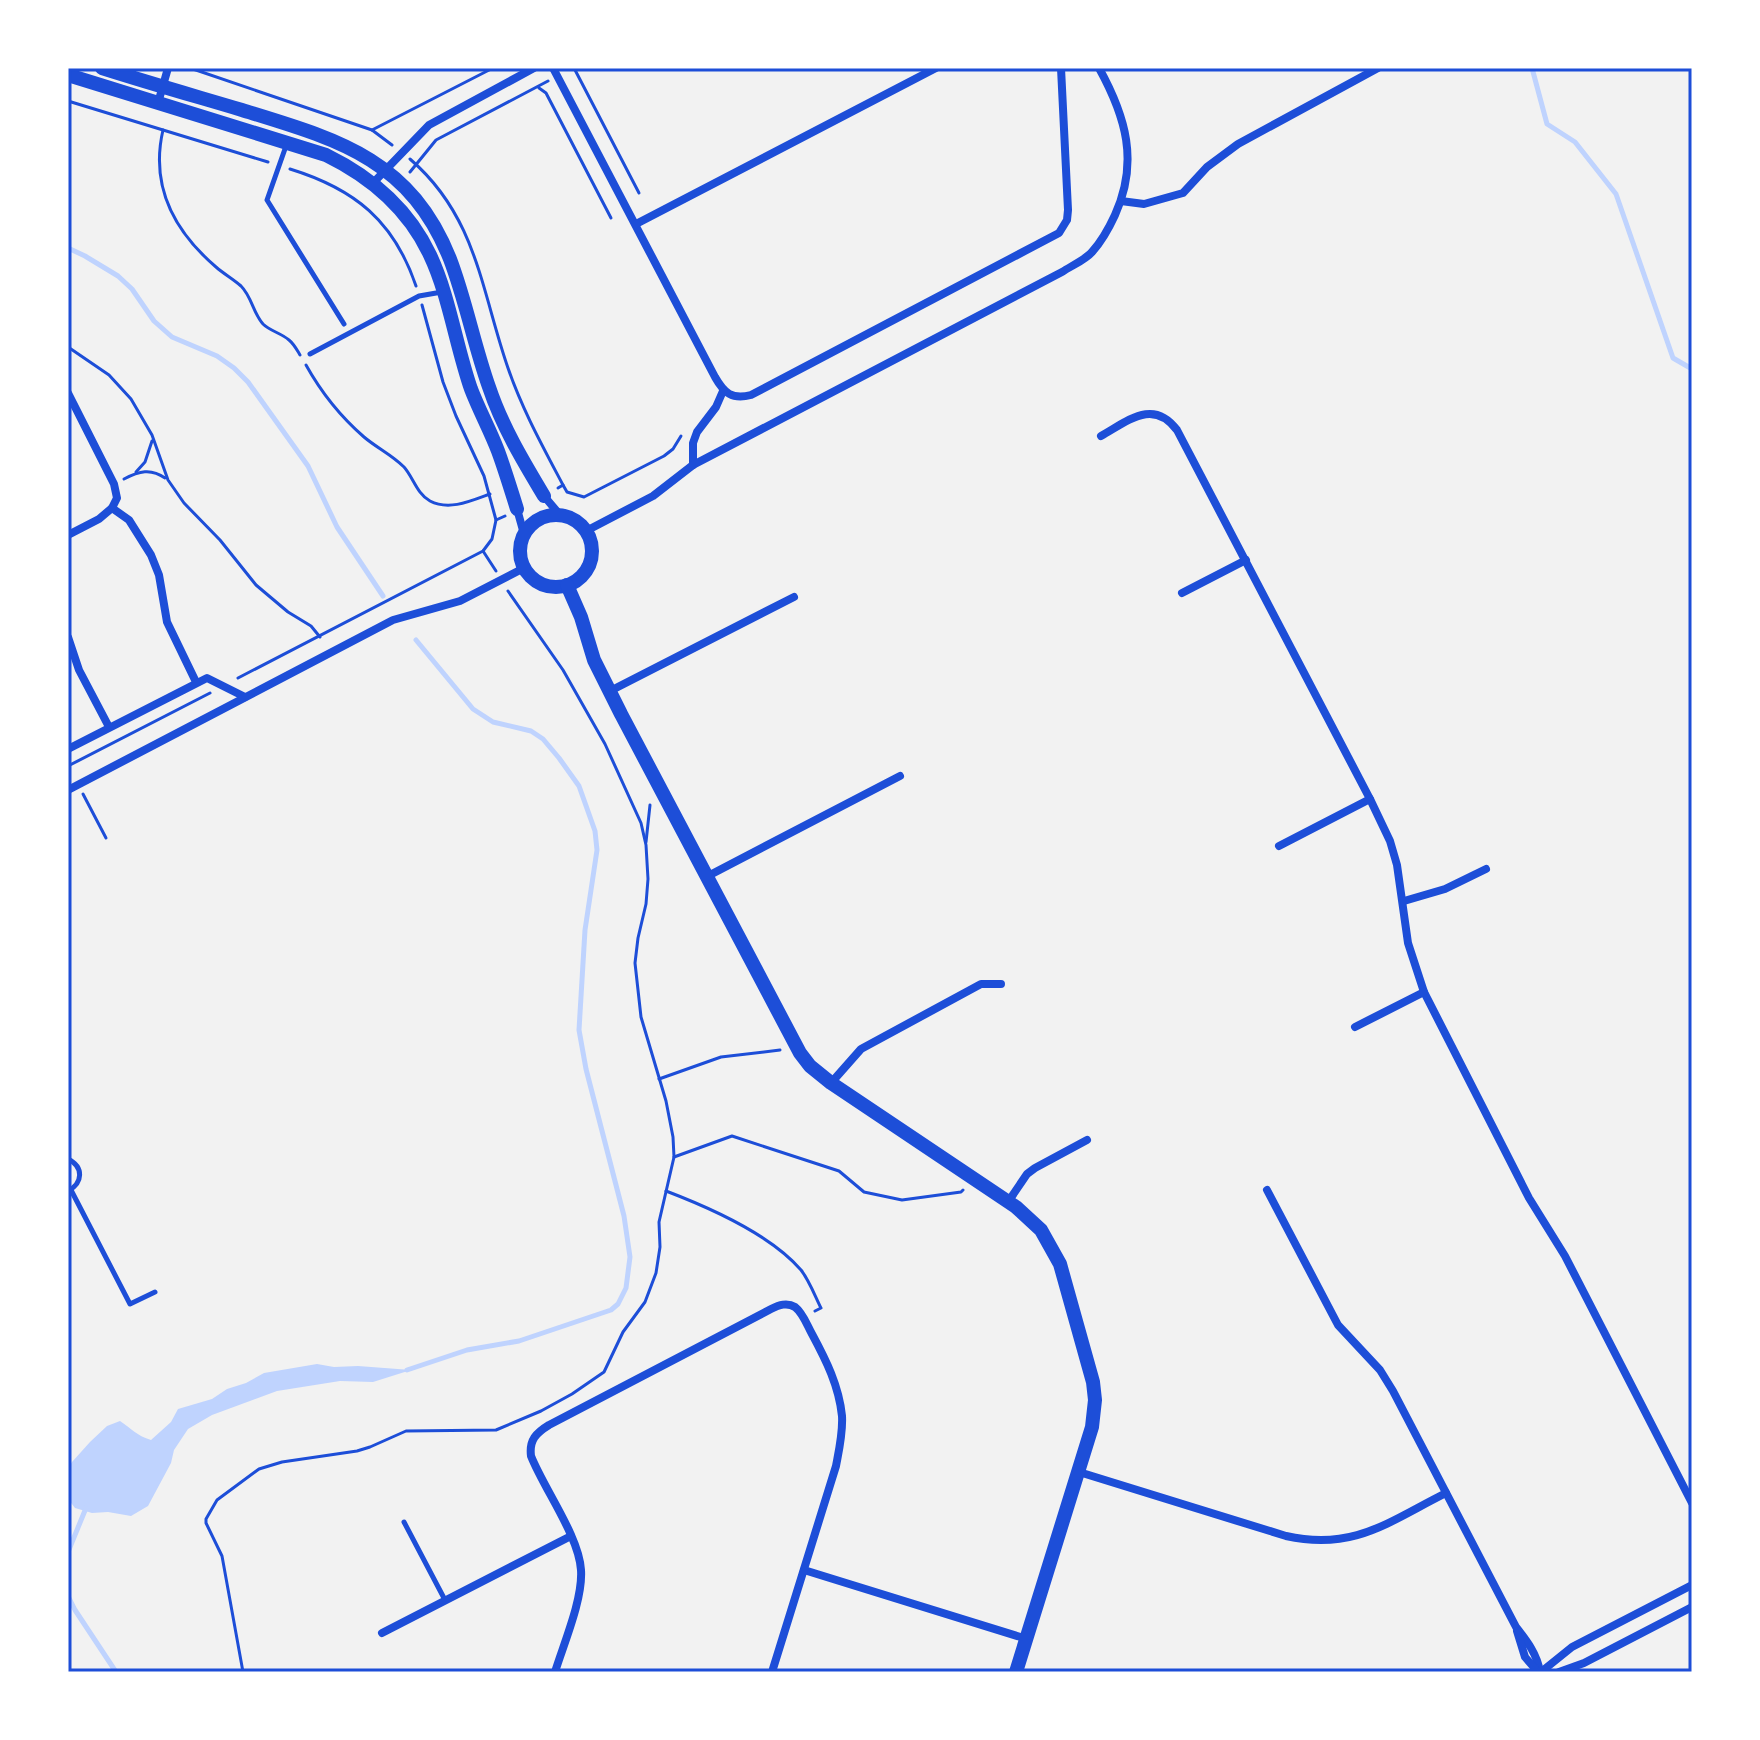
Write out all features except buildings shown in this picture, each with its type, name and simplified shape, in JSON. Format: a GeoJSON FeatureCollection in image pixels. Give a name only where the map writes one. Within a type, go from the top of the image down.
{"type":"FeatureCollection","features":[{"type":"Feature","properties":{"kind":"street"},"geometry":{"type":"LineString","coordinates":[[102,68],[322,135],[357,151],[401,184],[416,200],[441,238],[457,280],[490,392],[517,449],[544,496],[560,515]]}},
{"type":"Feature","properties":{"kind":"street"},"geometry":{"type":"LineString","coordinates":[[158,103],[168,68]]}},
{"type":"Feature","properties":{"kind":"street"},"geometry":{"type":"LineString","coordinates":[[636,224],[936,68]]}},
{"type":"Feature","properties":{"kind":"street"},"geometry":{"type":"LineString","coordinates":[[555,72],[723,391],[735,397],[751,395],[1059,233],[1067,220],[1068,210],[1061,68]]}},
{"type":"Feature","properties":{"kind":"street"},"geometry":{"type":"LineString","coordinates":[[586,531],[653,496],[693,465],[1062,272],[1091,253],[1108,230],[1121,201],[1129,162],[1125,130],[1099,68]]}},
{"type":"Feature","properties":{"kind":"street"},"geometry":{"type":"LineString","coordinates":[[1121,201],[1144,204],[1183,193],[1207,167],[1238,144],[1378,68]]}},
{"type":"Feature","properties":{"kind":"street"},"geometry":{"type":"LineString","coordinates":[[373,183],[429,125],[531,70]]}},
{"type":"Feature","properties":{"kind":"street"},"geometry":{"type":"LineString","coordinates":[[70,76],[326,155],[348,166],[390,197],[418,232],[430,255],[471,389],[497,448],[524,534]]}},
{"type":"Feature","properties":{"kind":"street"},"geometry":{"type":"LineString","coordinates":[[693,465],[693,443],[697,432],[716,407],[723,391]]}},
{"type":"Feature","properties":{"kind":"street"},"geometry":{"type":"LineString","coordinates":[[68,393],[114,484],[117,498],[112,508],[99,519],[68,535]]}},
{"type":"Feature","properties":{"kind":"street"},"geometry":{"type":"LineString","coordinates":[[1101,436],[1135,417],[1149,413],[1166,417],[1177,430],[1390,841],[1404,901],[1408,943],[1424,992],[1529,1198],[1565,1256],[1692,1503]]}},
{"type":"Feature","properties":{"kind":"street"},"geometry":{"type":"LineString","coordinates":[[112,508],[129,520],[151,555],[159,575],[167,622],[196,682]]}},
{"type":"Feature","properties":{"kind":"street"},"geometry":{"type":"LineString","coordinates":[[560,515],[579,523],[586,531],[592,552],[590,563],[576,581],[554,587],[542,585],[531,578],[524,568],[520,545],[530,525],[539,519],[560,515]]}},
{"type":"Feature","properties":{"kind":"street"},"geometry":{"type":"LineString","coordinates":[[1182,593],[1246,560]]}},
{"type":"Feature","properties":{"kind":"street"},"geometry":{"type":"LineString","coordinates":[[68,790],[393,620],[460,601],[524,568]]}},
{"type":"Feature","properties":{"kind":"street"},"geometry":{"type":"LineString","coordinates":[[567,585],[594,660],[793,1044],[810,1066],[831,1083],[1030,1218],[1050,1243],[1060,1264],[1088,1362],[1095,1400],[1092,1427],[1079,1472],[1016,1672]]}},
{"type":"Feature","properties":{"kind":"street"},"geometry":{"type":"LineString","coordinates":[[610,691],[794,597]]}},
{"type":"Feature","properties":{"kind":"street"},"geometry":{"type":"LineString","coordinates":[[68,637],[79,670],[109,727]]}},
{"type":"Feature","properties":{"kind":"street"},"geometry":{"type":"LineString","coordinates":[[68,749],[207,678],[245,697]]}},
{"type":"Feature","properties":{"kind":"street"},"geometry":{"type":"LineString","coordinates":[[706,877],[900,776]]}},
{"type":"Feature","properties":{"kind":"street"},"geometry":{"type":"LineString","coordinates":[[1279,846],[1370,799]]}},
{"type":"Feature","properties":{"kind":"street"},"geometry":{"type":"LineString","coordinates":[[1404,901],[1445,889],[1486,869]]}},
{"type":"Feature","properties":{"kind":"street"},"geometry":{"type":"LineString","coordinates":[[831,1083],[861,1049],[981,984],[1001,984]]}},
{"type":"Feature","properties":{"kind":"street"},"geometry":{"type":"LineString","coordinates":[[1355,1027],[1424,992]]}},
{"type":"Feature","properties":{"kind":"street"},"geometry":{"type":"LineString","coordinates":[[1008,1202],[1027,1174],[1087,1140]]}},
{"type":"Feature","properties":{"kind":"street"},"geometry":{"type":"LineString","coordinates":[[1267,1190],[1329,1310],[1349,1338],[1380,1370],[1393,1391],[1516,1627],[1534,1652],[1540,1672],[1572,1647],[1692,1585]]}},
{"type":"Feature","properties":{"kind":"street"},"geometry":{"type":"LineString","coordinates":[[555,1672],[580,1587],[581,1566],[571,1536],[531,1456],[530,1447],[535,1435],[778,1306],[789,1305],[803,1317],[835,1383],[842,1419],[841,1441],[772,1672]]}},
{"type":"Feature","properties":{"kind":"street"},"geometry":{"type":"LineString","coordinates":[[1079,1472],[1306,1541],[1341,1540],[1361,1535],[1446,1493]]}},
{"type":"Feature","properties":{"kind":"street"},"geometry":{"type":"LineString","coordinates":[[382,1633],[571,1536]]}},
{"type":"Feature","properties":{"kind":"street"},"geometry":{"type":"LineString","coordinates":[[804,1570],[1027,1639]]}},
{"type":"Feature","properties":{"kind":"street"},"geometry":{"type":"LineString","coordinates":[[1559,1672],[1584,1663],[1692,1607]]}},
{"type":"Feature","properties":{"kind":"lane"},"geometry":{"type":"LineString","coordinates":[[288,142],[267,200],[344,324]]}},
{"type":"Feature","properties":{"kind":"lane"},"geometry":{"type":"LineString","coordinates":[[310,354],[419,296],[443,292]]}},
{"type":"Feature","properties":{"kind":"lane"},"geometry":{"type":"LineString","coordinates":[[68,1159],[75,1163],[80,1172],[79,1182],[70,1190],[130,1304],[155,1292]]}},
{"type":"Feature","properties":{"kind":"lane"},"geometry":{"type":"LineString","coordinates":[[404,1522],[445,1600]]}},
{"type":"Feature","properties":{"kind":"path"},"geometry":{"type":"LineString","coordinates":[[372,130],[493,68]]}},
{"type":"Feature","properties":{"kind":"path"},"geometry":{"type":"LineString","coordinates":[[401,184],[436,140],[537,87],[555,72],[574,68],[639,193]]}},
{"type":"Feature","properties":{"kind":"path"},"geometry":{"type":"LineString","coordinates":[[531,70],[537,87],[546,93],[611,218]]}},
{"type":"Feature","properties":{"kind":"path"},"geometry":{"type":"LineString","coordinates":[[68,101],[318,177],[335,185],[374,215],[405,257],[451,405],[484,476],[496,520],[492,539],[483,551],[68,766],[106,838]]}},
{"type":"Feature","properties":{"kind":"path"},"geometry":{"type":"LineString","coordinates":[[163,130],[158,162],[161,185],[172,214],[199,250],[246,292],[262,323],[293,345],[324,393],[346,419],[406,469],[422,495],[429,500],[454,505],[490,494]]}},
{"type":"Feature","properties":{"kind":"path"},"geometry":{"type":"LineString","coordinates":[[68,347],[120,385],[144,419],[168,480],[184,503],[220,540],[256,585],[280,606],[314,628],[320,637]]}},
{"type":"Feature","properties":{"kind":"path"},"geometry":{"type":"LineString","coordinates":[[544,496],[563,485],[567,492],[584,497],[664,456],[673,449],[682,432]]}},
{"type":"Feature","properties":{"kind":"path"},"geometry":{"type":"LineString","coordinates":[[114,484],[142,467],[152,438]]}},
{"type":"Feature","properties":{"kind":"path"},"geometry":{"type":"LineString","coordinates":[[133,474],[151,471],[168,480]]}},
{"type":"Feature","properties":{"kind":"path"},"geometry":{"type":"LineString","coordinates":[[496,520],[517,509]]}},
{"type":"Feature","properties":{"kind":"path"},"geometry":{"type":"LineString","coordinates":[[483,551],[563,670],[605,744],[641,823],[646,845]]}},
{"type":"Feature","properties":{"kind":"path"},"geometry":{"type":"LineString","coordinates":[[243,1672],[222,1556],[206,1523],[217,1500],[248,1476],[271,1464],[357,1451],[406,1431],[496,1430],[541,1411],[600,1377],[623,1332],[645,1302],[656,1273],[660,1247],[659,1222],[674,1157],[670,1119],[641,1017],[635,963],[646,904],[650,804]]}},
{"type":"Feature","properties":{"kind":"path"},"geometry":{"type":"LineString","coordinates":[[659,1079],[714,1059],[779,1051],[793,1044]]}},
{"type":"Feature","properties":{"kind":"path"},"geometry":{"type":"LineString","coordinates":[[674,1157],[732,1136],[839,1171],[864,1192],[902,1200],[961,1192],[972,1178]]}},
{"type":"Feature","properties":{"kind":"path"},"geometry":{"type":"LineString","coordinates":[[666,1191],[760,1236],[800,1269],[821,1308],[803,1317]]}},
{"type":"Feature","properties":{"kind":"water"},"geometry":{"type":"Polygon","coordinates":[[[317,1364],[411,1370],[373,1382],[340,1381],[277,1391],[212,1415],[188,1429],[174,1450],[171,1463],[148,1506],[131,1516],[92,1513],[75,1508],[68,1499],[68,1469],[107,1426],[120,1421],[151,1440],[171,1422],[178,1409],[212,1399],[264,1373],[317,1364]]]}},
{"type":"Feature","properties":{"kind":"waterway"},"geometry":{"type":"LineString","coordinates":[[1532,68],[1547,124],[1575,142],[1616,194],[1673,358],[1692,369]]}},
{"type":"Feature","properties":{"kind":"waterway"},"geometry":{"type":"LineString","coordinates":[[68,248],[118,276],[132,289],[154,321],[172,337],[217,356],[248,382],[308,466],[337,527],[383,596]]}},
{"type":"Feature","properties":{"kind":"waterway"},"geometry":{"type":"LineString","coordinates":[[407,1370],[467,1350],[519,1341],[611,1310],[618,1304],[626,1288],[630,1257],[624,1216],[579,1030],[585,930],[597,850],[595,831],[579,786],[543,739],[531,731],[493,722],[473,709],[416,640]]}},
{"type":"Feature","properties":{"kind":"waterway"},"geometry":{"type":"LineString","coordinates":[[68,1552],[86,1508]]}},
{"type":"Feature","properties":{"kind":"waterway"},"geometry":{"type":"LineString","coordinates":[[68,1596],[116,1672]]}}]}
